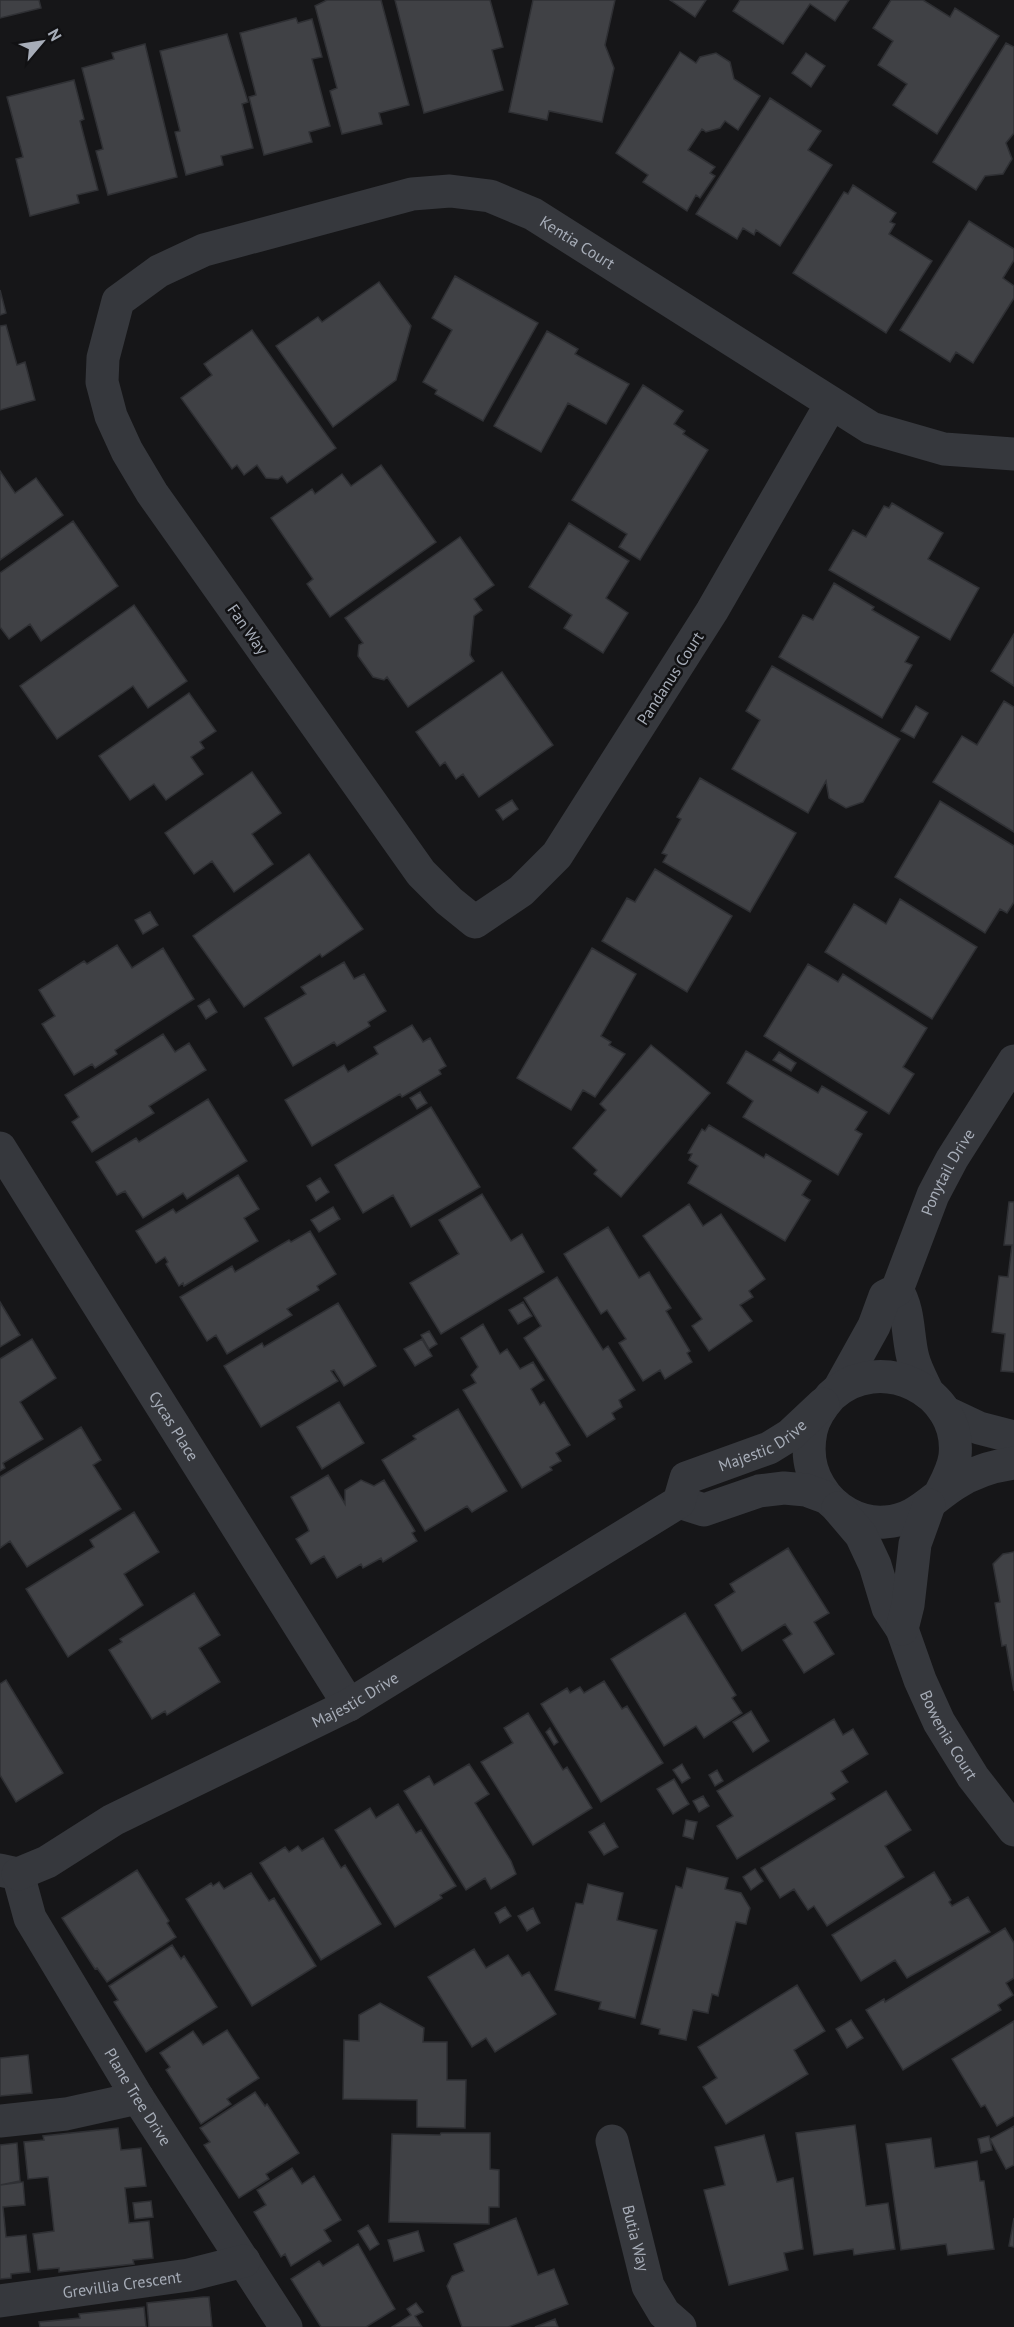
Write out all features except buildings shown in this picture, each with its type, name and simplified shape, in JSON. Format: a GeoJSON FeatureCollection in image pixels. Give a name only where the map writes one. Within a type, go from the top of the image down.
{"type":"FeatureCollection","features":[{"type":"Feature","properties":{"kind":"street","name":"Kentia Court"},"geometry":{"type":"LineString","coordinates":[[118,301],[159,270],[204,250],[412,194],[450,191],[490,196],[533,214],[831,405],[871,428],[905,440],[944,449],[1014,454]]}},
{"type":"Feature","properties":{"kind":"street","name":"Fan Way"},"geometry":{"type":"LineString","coordinates":[[118,301],[102,358],[102,382],[111,416],[127,451],[152,493],[421,873],[449,902],[475,922]]}},
{"type":"Feature","properties":{"kind":"street","name":"Pandanus Court"},"geometry":{"type":"LineString","coordinates":[[475,922],[521,891],[557,855],[712,611],[831,405]]}},
{"type":"Feature","properties":{"kind":"street","name":"Ponytail Drive"},"geometry":{"type":"LineString","coordinates":[[831,1396],[874,1326],[885,1296],[897,1290],[933,1195],[952,1160],[1014,1061]]}},
{"type":"Feature","properties":{"kind":"street","name":"Cycas Place"},"geometry":{"type":"LineString","coordinates":[[0,1148],[349,1705]]}},
{"type":"Feature","properties":{"kind":"street"},"geometry":{"type":"LineString","coordinates":[[897,1290],[906,1305],[907,1329],[913,1361],[954,1436],[955,1456],[948,1479],[934,1499],[915,1544],[909,1605],[902,1629]]}},
{"type":"Feature","properties":{"kind":"street"},"geometry":{"type":"LineString","coordinates":[[832,1503],[811,1469],[808,1444],[813,1423],[831,1396],[859,1379],[881,1375],[905,1380],[936,1403],[979,1428],[1014,1437]]}},
{"type":"Feature","properties":{"kind":"street","name":"Majestic Drive"},"geometry":{"type":"LineString","coordinates":[[9,1872],[47,1862],[113,1820],[349,1705],[679,1502],[686,1478],[769,1448],[790,1435],[831,1396]]}},
{"type":"Feature","properties":{"kind":"street"},"geometry":{"type":"LineString","coordinates":[[679,1502],[704,1510],[759,1491],[784,1488],[806,1490],[860,1519],[884,1523],[909,1518],[973,1473],[994,1466],[1014,1463]]}},
{"type":"Feature","properties":{"kind":"street","name":"Bowenia Court"},"geometry":{"type":"LineString","coordinates":[[832,1503],[861,1535],[875,1564],[888,1608],[902,1629],[920,1680],[939,1722],[973,1777],[1014,1830]]}},
{"type":"Feature","properties":{"kind":"street","name":"Plane Tree Drive"},"geometry":{"type":"LineString","coordinates":[[9,1872],[30,1918],[138,2098],[286,2327]]}},
{"type":"Feature","properties":{"kind":"street"},"geometry":{"type":"LineString","coordinates":[[0,2121],[66,2114],[138,2098]]}},
{"type":"Feature","properties":{"kind":"street","name":"Butia Way"},"geometry":{"type":"LineString","coordinates":[[612,2141],[648,2286],[664,2313],[680,2327]]}},
{"type":"Feature","properties":{"kind":"street","name":"Grevillia Crescent"},"geometry":{"type":"LineString","coordinates":[[0,2301],[189,2275],[244,2261]]}}]}
